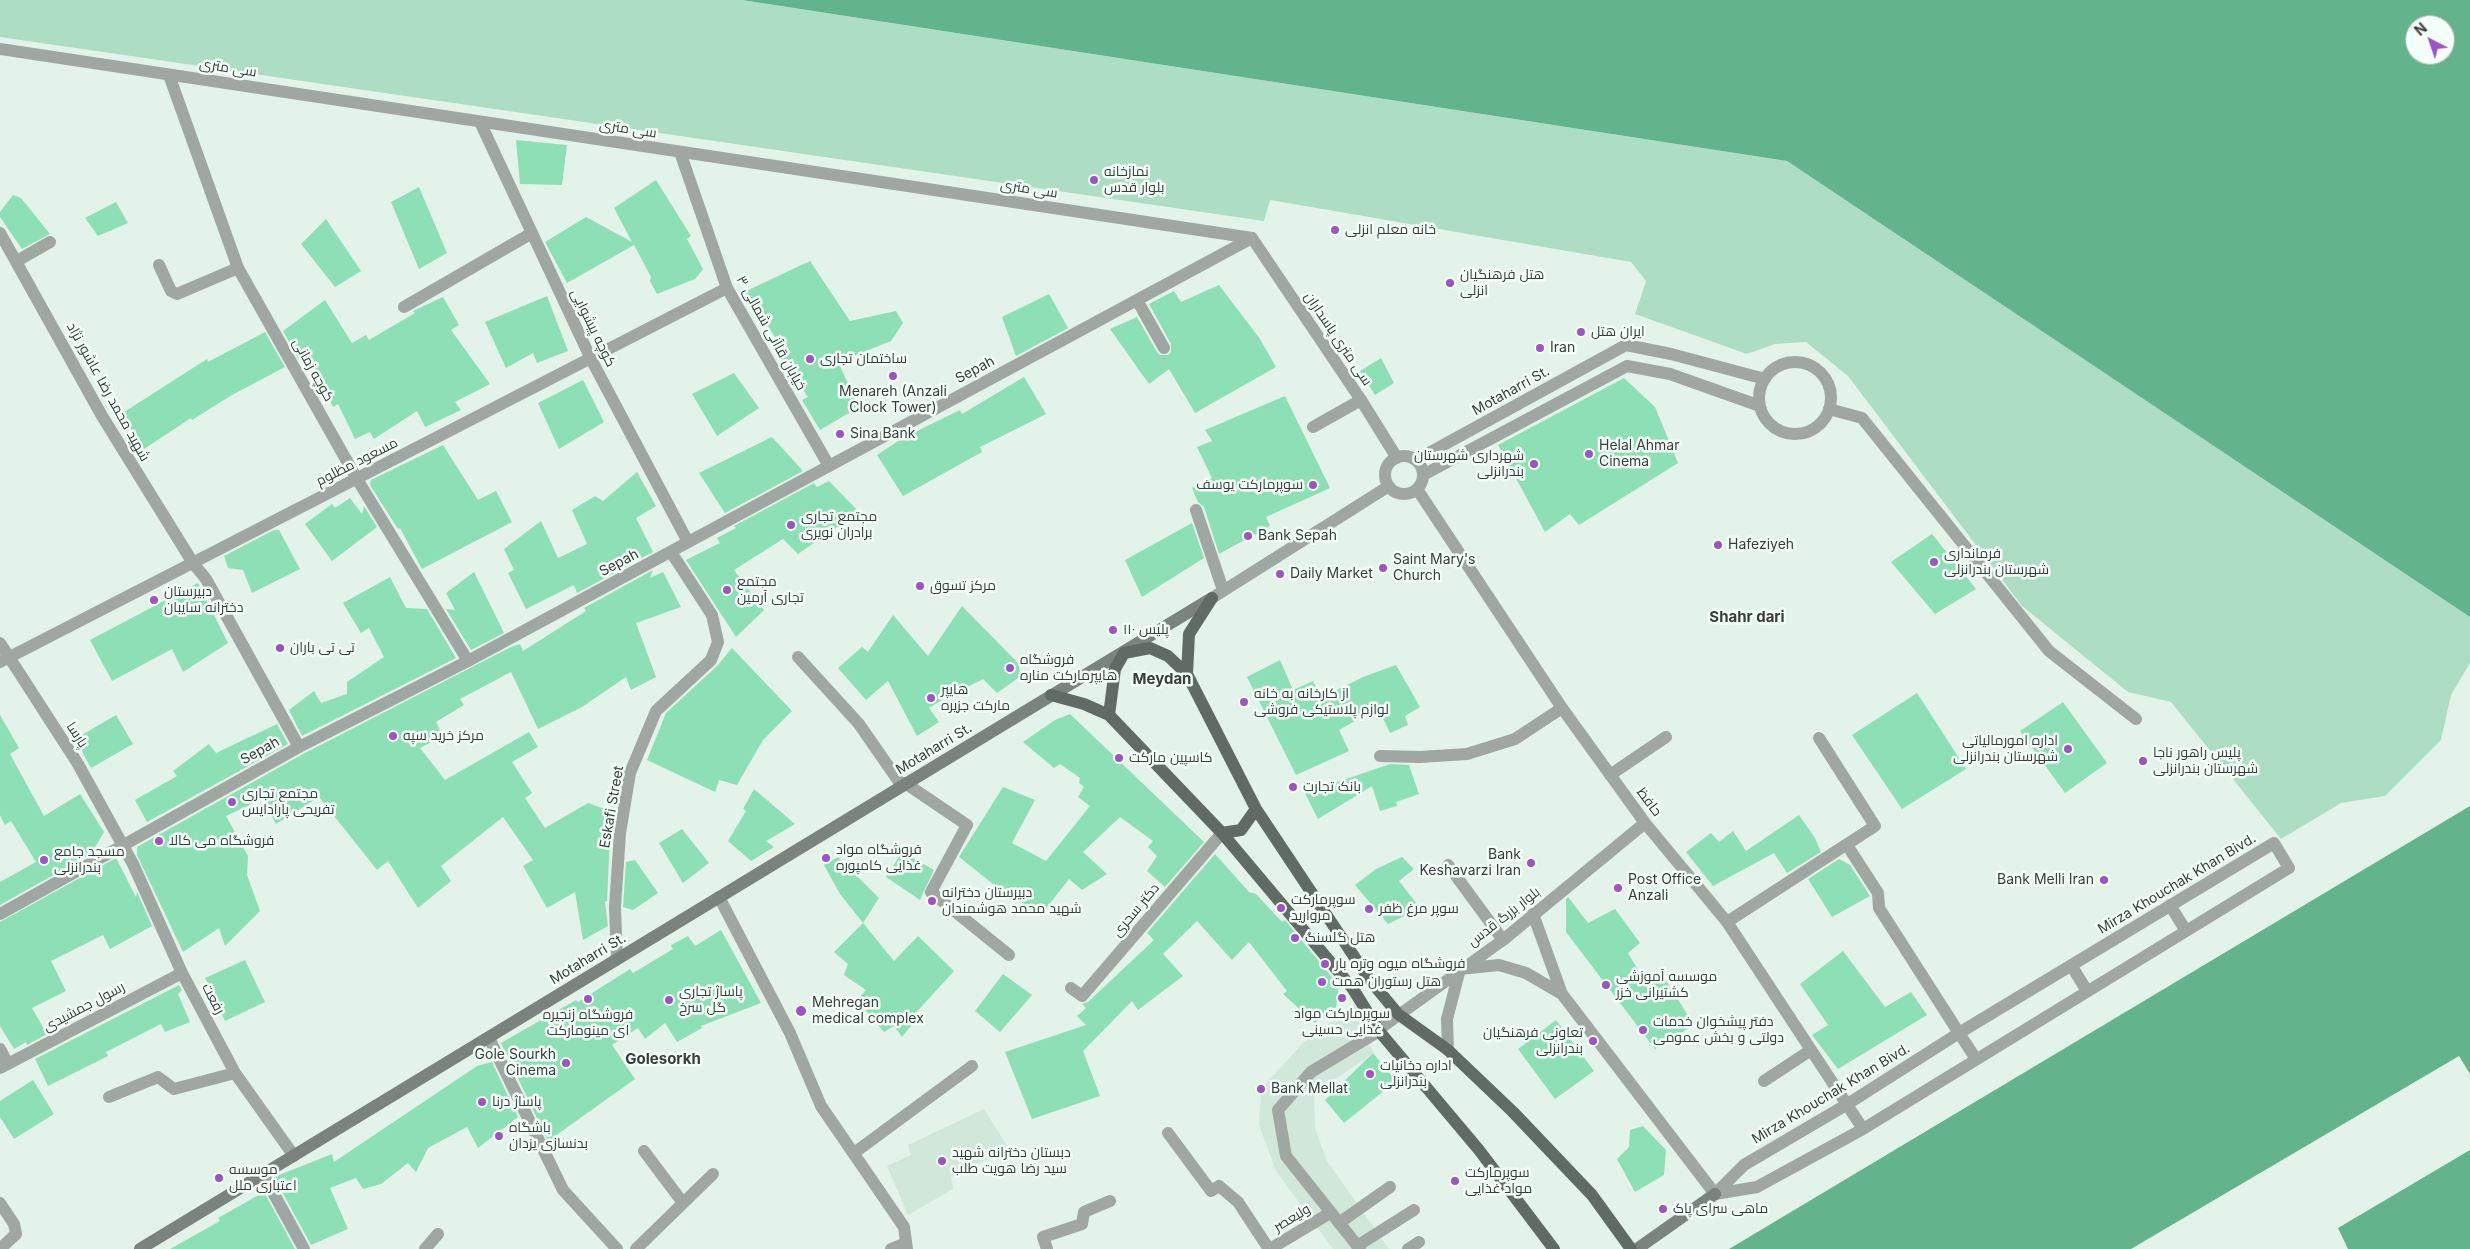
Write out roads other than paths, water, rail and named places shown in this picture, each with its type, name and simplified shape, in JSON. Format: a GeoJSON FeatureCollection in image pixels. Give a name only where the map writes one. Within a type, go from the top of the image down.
{"type":"FeatureCollection","features":[{"type":"Feature","properties":{"kind":"main road"},"geometry":{"type":"LineString","coordinates":[[1110,715],[1115,670],[1124,653],[1212,598]]}},
{"type":"Feature","properties":{"kind":"main road"},"geometry":{"type":"LineString","coordinates":[[1186,674],[1189,634],[1212,598]]}},
{"type":"Feature","properties":{"kind":"main road"},"geometry":{"type":"LineString","coordinates":[[1124,653],[1150,648],[1168,656],[1186,674],[1256,809],[1369,979],[1398,1014],[1448,1050],[1513,1112],[1592,1195],[1631,1249]]}},
{"type":"Feature","properties":{"kind":"main road","name":"Motaharri St."},"geometry":{"type":"LineString","coordinates":[[140,1249],[903,784],[1124,653]]}},
{"type":"Feature","properties":{"kind":"main road"},"geometry":{"type":"LineString","coordinates":[[1051,695],[1084,704],[1110,715],[1222,832],[1353,989],[1378,1030],[1479,1150],[1554,1249]]}},
{"type":"Feature","properties":{"kind":"main road"},"geometry":{"type":"LineString","coordinates":[[1222,832],[1240,830],[1256,809]]}},
{"type":"Feature","properties":{"kind":"main road"},"geometry":{"type":"LineString","coordinates":[[1637,1249],[1715,1194]]}},
{"type":"Feature","properties":{"kind":"street","name":"سی متری"},"geometry":{"type":"LineString","coordinates":[[0,49],[1252,238]]}},
{"type":"Feature","properties":{"kind":"street","name":"کوچه زمانی"},"geometry":{"type":"LineString","coordinates":[[169,75],[238,268],[357,479],[468,661]]}},
{"type":"Feature","properties":{"kind":"street","name":"کوچه پیشوایی"},"geometry":{"type":"LineString","coordinates":[[480,122],[591,359],[688,542]]}},
{"type":"Feature","properties":{"kind":"street","name":"خیابان قاآنی شمالی ۳"},"geometry":{"type":"LineString","coordinates":[[680,152],[727,288],[829,466]]}},
{"type":"Feature","properties":{"kind":"street","name":"شهید محمد رضا عاشور نژاد"},"geometry":{"type":"LineString","coordinates":[[0,232],[102,416],[193,563],[206,579],[299,747]]}},
{"type":"Feature","properties":{"kind":"street"},"geometry":{"type":"LineString","coordinates":[[404,307],[532,233]]}},
{"type":"Feature","properties":{"kind":"street","name":"Sepah"},"geometry":{"type":"LineString","coordinates":[[0,914],[299,747],[468,661],[1252,238]]}},
{"type":"Feature","properties":{"kind":"street","name":"سی متری پاسداران"},"geometry":{"type":"LineString","coordinates":[[1252,238],[1361,400],[1397,458]]}},
{"type":"Feature","properties":{"kind":"street"},"geometry":{"type":"LineString","coordinates":[[16,261],[50,242]]}},
{"type":"Feature","properties":{"kind":"street"},"geometry":{"type":"LineString","coordinates":[[158,265],[171,291],[178,294],[238,268]]}},
{"type":"Feature","properties":{"kind":"street","name":"مسعود مظلوم"},"geometry":{"type":"LineString","coordinates":[[4,660],[727,288]]}},
{"type":"Feature","properties":{"kind":"street"},"geometry":{"type":"LineString","coordinates":[[1137,300],[1164,348]]}},
{"type":"Feature","properties":{"kind":"street","name":"Motaharri St."},"geometry":{"type":"LineString","coordinates":[[1416,460],[1626,345],[1671,354],[1765,379]]}},
{"type":"Feature","properties":{"kind":"street"},"geometry":{"type":"LineString","coordinates":[[1787,363],[1806,364],[1814,368],[1822,374],[1830,390],[1829,409],[1826,417],[1812,430],[1794,434],[1776,428],[1764,415],[1760,406],[1761,388],[1765,379],[1779,366],[1787,363]]}},
{"type":"Feature","properties":{"kind":"street"},"geometry":{"type":"LineString","coordinates":[[1423,475],[1627,366],[1670,374],[1760,406]]}},
{"type":"Feature","properties":{"kind":"street"},"geometry":{"type":"LineString","coordinates":[[1313,427],[1361,400]]}},
{"type":"Feature","properties":{"kind":"street"},"geometry":{"type":"LineString","coordinates":[[1829,409],[1862,418],[2049,651],[2136,720]]}},
{"type":"Feature","properties":{"kind":"street"},"geometry":{"type":"LineString","coordinates":[[1404,456],[1416,460],[1422,468],[1423,475],[1417,489],[1402,494],[1389,486],[1386,470],[1390,463],[1404,456]]}},
{"type":"Feature","properties":{"kind":"street"},"geometry":{"type":"LineString","coordinates":[[1212,598],[1389,486]]}},
{"type":"Feature","properties":{"kind":"street","name":"حافظ"},"geometry":{"type":"LineString","coordinates":[[1417,489],[1562,708],[1645,823],[1727,922],[1863,1129]]}},
{"type":"Feature","properties":{"kind":"street"},"geometry":{"type":"LineString","coordinates":[[1196,510],[1223,590]]}},
{"type":"Feature","properties":{"kind":"street","name":"Eskafi Street"},"geometry":{"type":"LineString","coordinates":[[617,959],[615,907],[620,833],[630,774],[656,711],[710,660],[718,642],[712,616],[671,552]]}},
{"type":"Feature","properties":{"kind":"street","name":"پارسا"},"geometry":{"type":"LineString","coordinates":[[0,643],[4,660],[78,764],[122,846]]}},
{"type":"Feature","properties":{"kind":"street"},"geometry":{"type":"LineString","coordinates":[[798,657],[859,724],[903,784],[967,825],[931,892],[1009,955]]}},
{"type":"Feature","properties":{"kind":"street"},"geometry":{"type":"LineString","coordinates":[[1380,756],[1420,757],[1467,754],[1514,739],[1562,708]]}},
{"type":"Feature","properties":{"kind":"street"},"geometry":{"type":"LineString","coordinates":[[1610,775],[1666,737]]}},
{"type":"Feature","properties":{"kind":"street"},"geometry":{"type":"LineString","coordinates":[[1727,922],[1875,826],[1819,738]]}},
{"type":"Feature","properties":{"kind":"street","name":"بلوار بزرگ قدس"},"geometry":{"type":"LineString","coordinates":[[1330,1213],[1286,1156],[1278,1110],[1311,1072],[1378,1030],[1460,969],[1503,940],[1645,823]]}},
{"type":"Feature","properties":{"kind":"street","name":"دکتر سحری"},"geometry":{"type":"LineString","coordinates":[[1071,988],[1082,996],[1222,832]]}},
{"type":"Feature","properties":{"kind":"street","name":"Mirza Khouchak Khan Bivd."},"geometry":{"type":"LineString","coordinates":[[2274,843],[2289,868],[1976,1058],[1863,1129],[1757,1187],[1715,1194],[1744,1165],[1846,1105],[2070,965],[2274,843]]}},
{"type":"Feature","properties":{"kind":"street"},"geometry":{"type":"LineString","coordinates":[[1847,845],[1878,893],[1878,908],[1976,1058]]}},
{"type":"Feature","properties":{"kind":"street","name":"رفعت"},"geometry":{"type":"LineString","coordinates":[[122,846],[182,973],[235,1073],[294,1156]]}},
{"type":"Feature","properties":{"kind":"street"},"geometry":{"type":"LineString","coordinates":[[1448,866],[1503,940]]}},
{"type":"Feature","properties":{"kind":"street"},"geometry":{"type":"LineString","coordinates":[[719,897],[790,1033],[821,1106],[904,1227],[907,1246],[891,1249]]}},
{"type":"Feature","properties":{"kind":"street"},"geometry":{"type":"LineString","coordinates":[[2170,905],[2186,931]]}},
{"type":"Feature","properties":{"kind":"street"},"geometry":{"type":"LineString","coordinates":[[1533,914],[1562,994],[1715,1194]]}},
{"type":"Feature","properties":{"kind":"street"},"geometry":{"type":"LineString","coordinates":[[1448,1050],[1447,1019],[1460,969],[1499,965],[1526,973],[1562,994]]}},
{"type":"Feature","properties":{"kind":"street"},"geometry":{"type":"LineString","coordinates":[[2070,965],[2087,991]]}},
{"type":"Feature","properties":{"kind":"street","name":"رسول جمشیدی"},"geometry":{"type":"LineString","coordinates":[[4,1066],[182,973]]}},
{"type":"Feature","properties":{"kind":"street"},"geometry":{"type":"LineString","coordinates":[[488,1038],[563,1190],[617,1249]]}},
{"type":"Feature","properties":{"kind":"street"},"geometry":{"type":"LineString","coordinates":[[0,1049],[4,1066]]}},
{"type":"Feature","properties":{"kind":"street"},"geometry":{"type":"LineString","coordinates":[[1764,1080],[1811,1050]]}},
{"type":"Feature","properties":{"kind":"street"},"geometry":{"type":"LineString","coordinates":[[854,1154],[972,1066]]}},
{"type":"Feature","properties":{"kind":"street"},"geometry":{"type":"LineString","coordinates":[[109,1097],[158,1077],[174,1089],[235,1073]]}},
{"type":"Feature","properties":{"kind":"street"},"geometry":{"type":"LineString","coordinates":[[1168,1132],[1211,1191],[1218,1186],[1238,1202],[1270,1249]]}},
{"type":"Feature","properties":{"kind":"street"},"geometry":{"type":"LineString","coordinates":[[644,1151],[683,1203]]}},
{"type":"Feature","properties":{"kind":"street"},"geometry":{"type":"LineString","coordinates":[[263,1174],[304,1249]]}},
{"type":"Feature","properties":{"kind":"street"},"geometry":{"type":"LineString","coordinates":[[636,1249],[713,1174]]}},
{"type":"Feature","properties":{"kind":"street"},"geometry":{"type":"LineString","coordinates":[[1339,1223],[1390,1187]]}},
{"type":"Feature","properties":{"kind":"street"},"geometry":{"type":"LineString","coordinates":[[1048,1249],[1042,1237],[1082,1224],[1084,1212],[1110,1201]]}},
{"type":"Feature","properties":{"kind":"street"},"geometry":{"type":"LineString","coordinates":[[0,1203],[14,1224],[16,1234],[9,1243],[0,1249]]}},
{"type":"Feature","properties":{"kind":"street"},"geometry":{"type":"LineString","coordinates":[[1330,1213],[1358,1248],[1414,1210]]}},
{"type":"Feature","properties":{"kind":"street","name":"ولیعصر"},"geometry":{"type":"LineString","coordinates":[[1270,1249],[1330,1213]]}},
{"type":"Feature","properties":{"kind":"street"},"geometry":{"type":"LineString","coordinates":[[425,1249],[438,1234]]}},
{"type":"Feature","properties":{"kind":"place","name":"نمازخانه بلوار قدس"},"geometry":{"type":"Point","coordinates":[1094,180]}},
{"type":"Feature","properties":{"kind":"place","name":"خانه معلم انزلی"},"geometry":{"type":"Point","coordinates":[1335,230]}},
{"type":"Feature","properties":{"kind":"place","name":"هتل فرهنگیان انزلی"},"geometry":{"type":"Point","coordinates":[1450,283]}},
{"type":"Feature","properties":{"kind":"place","name":"ایران هتل"},"geometry":{"type":"Point","coordinates":[1581,332]}},
{"type":"Feature","properties":{"kind":"place","name":"Iran"},"geometry":{"type":"Point","coordinates":[1540,348]}},
{"type":"Feature","properties":{"kind":"place","name":"ساختمان تجاری"},"geometry":{"type":"Point","coordinates":[810,359]}},
{"type":"Feature","properties":{"kind":"place","name":"Menareh (Anzali Clock Tower)"},"geometry":{"type":"Point","coordinates":[893,376]}},
{"type":"Feature","properties":{"kind":"place","name":"Sina Bank"},"geometry":{"type":"Point","coordinates":[840,434]}},
{"type":"Feature","properties":{"kind":"place","name":"Helal Ahmar Cinema"},"geometry":{"type":"Point","coordinates":[1589,454]}},
{"type":"Feature","properties":{"kind":"place","name":"شهرداری شهرستان بندرانزلی"},"geometry":{"type":"Point","coordinates":[1534,464]}},
{"type":"Feature","properties":{"kind":"place","name":"سوپرمارکت یوسف"},"geometry":{"type":"Point","coordinates":[1313,485]}},
{"type":"Feature","properties":{"kind":"place","name":"مجتمع تجاری برادران نویری"},"geometry":{"type":"Point","coordinates":[791,525]}},
{"type":"Feature","properties":{"kind":"place","name":"Bank Sepah"},"geometry":{"type":"Point","coordinates":[1248,536]}},
{"type":"Feature","properties":{"kind":"place","name":"Hafeziyeh"},"geometry":{"type":"Point","coordinates":[1718,545]}},
{"type":"Feature","properties":{"kind":"place","name":"فرمانداری شهرستان بندرانزلی"},"geometry":{"type":"Point","coordinates":[1934,562]}},
{"type":"Feature","properties":{"kind":"place","name":"Saint Mary's Church"},"geometry":{"type":"Point","coordinates":[1383,568]}},
{"type":"Feature","properties":{"kind":"place","name":"Daily Market"},"geometry":{"type":"Point","coordinates":[1280,574]}},
{"type":"Feature","properties":{"kind":"place","name":"مرکز تسوق"},"geometry":{"type":"Point","coordinates":[920,586]}},
{"type":"Feature","properties":{"kind":"place","name":"مجتمع تجاری آرمین"},"geometry":{"type":"Point","coordinates":[727,590]}},
{"type":"Feature","properties":{"kind":"place","name":"دبیرستان دخترانه سایبان"},"geometry":{"type":"Point","coordinates":[154,600]}},
{"type":"Feature","properties":{"kind":"place","name":"پلیس ۱۱۰"},"geometry":{"type":"Point","coordinates":[1113,630]}},
{"type":"Feature","properties":{"kind":"place","name":"تی تی باران"},"geometry":{"type":"Point","coordinates":[280,648]}},
{"type":"Feature","properties":{"kind":"place","name":"فروشگاه هایپرمارکت مناره"},"geometry":{"type":"Point","coordinates":[1010,668]}},
{"type":"Feature","properties":{"kind":"place","name":"هایپر مارکت جزیره"},"geometry":{"type":"Point","coordinates":[931,698]}},
{"type":"Feature","properties":{"kind":"place","name":"از کارخانه به خانه لوازم پلاستیکی فروشی"},"geometry":{"type":"Point","coordinates":[1244,702]}},
{"type":"Feature","properties":{"kind":"place","name":"مرکز خرید سپه"},"geometry":{"type":"Point","coordinates":[393,736]}},
{"type":"Feature","properties":{"kind":"place","name":"اداره امورمالیاتی شهرستان بندرانزلی"},"geometry":{"type":"Point","coordinates":[2068,749]}},
{"type":"Feature","properties":{"kind":"place","name":"کاسپین مارکت"},"geometry":{"type":"Point","coordinates":[1119,758]}},
{"type":"Feature","properties":{"kind":"place","name":"پلیس راهور ناجا شهرستان بندرانزلی"},"geometry":{"type":"Point","coordinates":[2143,761]}},
{"type":"Feature","properties":{"kind":"place","name":"بانک تجارت"},"geometry":{"type":"Point","coordinates":[1293,787]}},
{"type":"Feature","properties":{"kind":"place","name":"مجتمع تجاری تفریحی پارادایس"},"geometry":{"type":"Point","coordinates":[232,802]}},
{"type":"Feature","properties":{"kind":"place","name":"فروشگاه می کالا"},"geometry":{"type":"Point","coordinates":[159,841]}},
{"type":"Feature","properties":{"kind":"place","name":"فروشگاه مواد غذایی کامپوره"},"geometry":{"type":"Point","coordinates":[826,858]}},
{"type":"Feature","properties":{"kind":"place","name":"مسجد جامع بندرانزلی"},"geometry":{"type":"Point","coordinates":[44,860]}},
{"type":"Feature","properties":{"kind":"place","name":"Bank Keshavarzi Iran"},"geometry":{"type":"Point","coordinates":[1531,863]}},
{"type":"Feature","properties":{"kind":"place","name":"Bank Melli Iran"},"geometry":{"type":"Point","coordinates":[2104,880]}},
{"type":"Feature","properties":{"kind":"place","name":"Post Office Anzali"},"geometry":{"type":"Point","coordinates":[1618,888]}},
{"type":"Feature","properties":{"kind":"place","name":"دبیرستان دخترانه شهید محمد هوشمندان"},"geometry":{"type":"Point","coordinates":[932,901]}},
{"type":"Feature","properties":{"kind":"place","name":"سوپرمارکت مروارید"},"geometry":{"type":"Point","coordinates":[1281,908]}},
{"type":"Feature","properties":{"kind":"place","name":"سوپر مرغ ظفر"},"geometry":{"type":"Point","coordinates":[1369,909]}},
{"type":"Feature","properties":{"kind":"place","name":"هتل گلسنگ"},"geometry":{"type":"Point","coordinates":[1295,938]}},
{"type":"Feature","properties":{"kind":"place","name":"فروشگاه میوه وتره بار"},"geometry":{"type":"Point","coordinates":[1325,964]}},
{"type":"Feature","properties":{"kind":"place","name":"هتل رستوران همت"},"geometry":{"type":"Point","coordinates":[1322,982]}},
{"type":"Feature","properties":{"kind":"place","name":"موسسه آموزشی کشتیرانی خزر"},"geometry":{"type":"Point","coordinates":[1606,985]}},
{"type":"Feature","properties":{"kind":"place","name":"سوپرمارکت مواد غذایی حسینی"},"geometry":{"type":"Point","coordinates":[1342,998]}},
{"type":"Feature","properties":{"kind":"place","name":"فروشگاه زنجیره ای مینومارکت"},"geometry":{"type":"Point","coordinates":[588,999]}},
{"type":"Feature","properties":{"kind":"place","name":"پاساژ تجاری گل سرخ"},"geometry":{"type":"Point","coordinates":[669,1000]}},
{"type":"Feature","properties":{"kind":"place","name":"Mehregan medical complex"},"geometry":{"type":"Point","coordinates":[801,1011]}},
{"type":"Feature","properties":{"kind":"place","name":"دفتر پیشخوان خدمات دولتی و بخش عمومی"},"geometry":{"type":"Point","coordinates":[1643,1030]}},
{"type":"Feature","properties":{"kind":"place","name":"تعاونی فرهنگیان بندرانزلی"},"geometry":{"type":"Point","coordinates":[1593,1041]}},
{"type":"Feature","properties":{"kind":"place","name":"Gole Sourkh Cinema"},"geometry":{"type":"Point","coordinates":[566,1063]}},
{"type":"Feature","properties":{"kind":"place","name":"اداره دخانیات بندرانزلی"},"geometry":{"type":"Point","coordinates":[1370,1074]}},
{"type":"Feature","properties":{"kind":"place","name":"Bank Mellat"},"geometry":{"type":"Point","coordinates":[1261,1089]}},
{"type":"Feature","properties":{"kind":"place","name":"پاساژ درنا"},"geometry":{"type":"Point","coordinates":[482,1102]}},
{"type":"Feature","properties":{"kind":"place","name":"باشگاه بدنسازی یزدان"},"geometry":{"type":"Point","coordinates":[499,1136]}},
{"type":"Feature","properties":{"kind":"place","name":"دبستان دخترانه شهید سید رضا هویت طلب"},"geometry":{"type":"Point","coordinates":[942,1161]}},
{"type":"Feature","properties":{"kind":"place","name":"موسسه اعتباری ملل"},"geometry":{"type":"Point","coordinates":[219,1178]}},
{"type":"Feature","properties":{"kind":"place","name":"سوپرمارکت مواد غذایی"},"geometry":{"type":"Point","coordinates":[1455,1181]}},
{"type":"Feature","properties":{"kind":"place","name":"ماهی سرای پاک"},"geometry":{"type":"Point","coordinates":[1663,1209]}},
{"type":"Feature","properties":{"kind":"district","name":"Shahr dari"},"geometry":{"type":"Point","coordinates":[1747,617]}},
{"type":"Feature","properties":{"kind":"district","name":"Meydan"},"geometry":{"type":"Point","coordinates":[1162,679]}},
{"type":"Feature","properties":{"kind":"district","name":"Golesorkh"},"geometry":{"type":"Point","coordinates":[663,1059]}}]}
